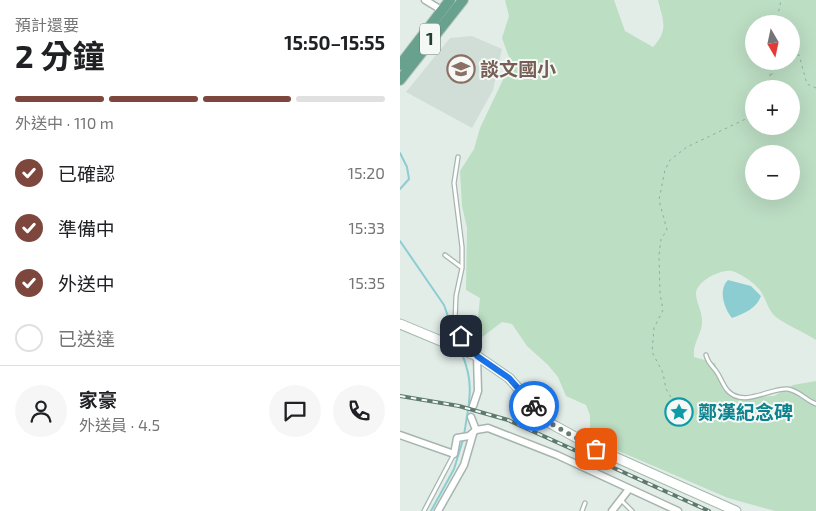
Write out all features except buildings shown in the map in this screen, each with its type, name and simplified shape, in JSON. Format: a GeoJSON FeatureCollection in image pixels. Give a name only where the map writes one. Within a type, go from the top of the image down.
{"type":"FeatureCollection","features":[{"type":"Feature","properties":{"kind":"main road","name":"1"},"geometry":{"type":"LineString","coordinates":[[400,80],[416,51],[445,12],[450,0]]}},
{"type":"Feature","properties":{"kind":"main road","name":"1"},"geometry":{"type":"LineString","coordinates":[[445,12],[463,0]]}},
{"type":"Feature","properties":{"kind":"main road","name":"1"},"geometry":{"type":"LineString","coordinates":[[400,65],[416,51]]}},
{"type":"Feature","properties":{"kind":"street"},"geometry":{"type":"LineString","coordinates":[[425,0],[445,12]]}},
{"type":"Feature","properties":{"kind":"street"},"geometry":{"type":"LineString","coordinates":[[400,324],[477,356],[509,378],[548,422],[596,449],[736,511]]}},
{"type":"Feature","properties":{"kind":"street"},"geometry":{"type":"LineString","coordinates":[[474,406],[478,391],[477,356]]}},
{"type":"Feature","properties":{"kind":"street"},"geometry":{"type":"LineString","coordinates":[[438,511],[464,465],[473,434],[471,417]]}},
{"type":"Feature","properties":{"kind":"street"},"geometry":{"type":"LineString","coordinates":[[400,436],[454,454],[457,438],[488,428],[557,455],[678,511]]}},
{"type":"Feature","properties":{"kind":"street"},"geometry":{"type":"LineString","coordinates":[[612,511],[629,489]]}},
{"type":"Feature","properties":{"kind":"lane"},"geometry":{"type":"LineString","coordinates":[[458,157],[454,183],[462,247],[462,268],[456,296],[455,322],[461,336],[477,356]]}},
{"type":"Feature","properties":{"kind":"lane"},"geometry":{"type":"LineString","coordinates":[[445,255],[462,268]]}},
{"type":"Feature","properties":{"kind":"lane"},"geometry":{"type":"LineString","coordinates":[[706,355],[708,362],[715,368],[728,391],[734,395],[755,398],[778,389],[790,390],[816,404]]}},
{"type":"Feature","properties":{"kind":"lane"},"geometry":{"type":"LineString","coordinates":[[424,511],[454,454]]}},
{"type":"Feature","properties":{"kind":"lane"},"geometry":{"type":"LineString","coordinates":[[620,500],[632,511]]}},
{"type":"Feature","properties":{"kind":"lane"},"geometry":{"type":"LineString","coordinates":[[582,511],[585,503]]}},
{"type":"Feature","properties":{"kind":"path"},"geometry":{"type":"LineString","coordinates":[[778,15],[781,0]]}},
{"type":"Feature","properties":{"kind":"path"},"geometry":{"type":"LineString","coordinates":[[800,59],[806,84],[816,88]]}},
{"type":"Feature","properties":{"kind":"path"},"geometry":{"type":"LineString","coordinates":[[769,80],[771,70]]}},
{"type":"Feature","properties":{"kind":"path"},"geometry":{"type":"LineString","coordinates":[[770,75],[775,70]]}},
{"type":"Feature","properties":{"kind":"path"},"geometry":{"type":"LineString","coordinates":[[676,409],[666,389],[663,373],[652,352],[654,328],[663,310],[660,294],[658,255],[661,239],[667,230],[659,200],[665,170],[670,160],[687,147],[745,119]]}},
{"type":"Feature","properties":{"kind":"shaded area","name":"談文國小"},"geometry":{"type":"Polygon","coordinates":[[[472,36],[502,49],[493,90],[472,128],[406,92],[450,38],[472,36]]]}},
{"type":"Feature","properties":{"kind":"green space"},"geometry":{"type":"Polygon","coordinates":[[[505,0],[614,0],[625,31],[653,47],[663,30],[663,20],[658,0],[816,0],[816,340],[776,317],[756,286],[739,274],[727,271],[704,280],[697,289],[696,297],[701,313],[702,325],[694,357],[715,363],[722,383],[731,394],[745,397],[774,396],[793,385],[816,381],[816,511],[775,511],[728,498],[593,440],[590,435],[590,415],[586,405],[566,396],[558,377],[527,346],[512,324],[502,322],[481,338],[476,335],[480,298],[466,290],[467,228],[462,206],[460,171],[474,149],[480,128],[509,67],[510,60],[502,38],[509,16],[505,0]]]}},
{"type":"Feature","properties":{"kind":"water"},"geometry":{"type":"Polygon","coordinates":[[[728,280],[751,286],[761,296],[753,307],[732,318],[723,299],[723,289],[728,280]]]}},
{"type":"Feature","properties":{"kind":"waterway"},"geometry":{"type":"LineString","coordinates":[[400,153],[407,167],[409,179],[400,189]]}},
{"type":"Feature","properties":{"kind":"waterway"},"geometry":{"type":"LineString","coordinates":[[400,241],[444,305],[458,345]]}},
{"type":"Feature","properties":{"kind":"waterway"},"geometry":{"type":"LineString","coordinates":[[462,354],[470,385],[464,435]]}},
{"type":"Feature","properties":{"kind":"waterway"},"geometry":{"type":"LineString","coordinates":[[431,511],[454,469],[463,440]]}},
{"type":"Feature","properties":{"kind":"railway"},"geometry":{"type":"LineString","coordinates":[[400,396],[459,406],[508,420],[709,511]]}},
{"type":"Feature","properties":{"kind":"way so far"},"geometry":{"type":"LineString","coordinates":[[534,406],[548,422],[596,449]]}},
{"type":"Feature","properties":{"kind":"place","name":"談文國小"},"geometry":{"type":"Point","coordinates":[461,69]}},
{"type":"Feature","properties":{"kind":"place","name":"鄭漢紀念碑"},"geometry":{"type":"Point","coordinates":[679,412]}},
{"type":"Feature","properties":{"kind":"route"},"geometry":{"type":"LineString","coordinates":[[461,336],[477,356],[509,378],[527,395],[534,406]]}}]}
